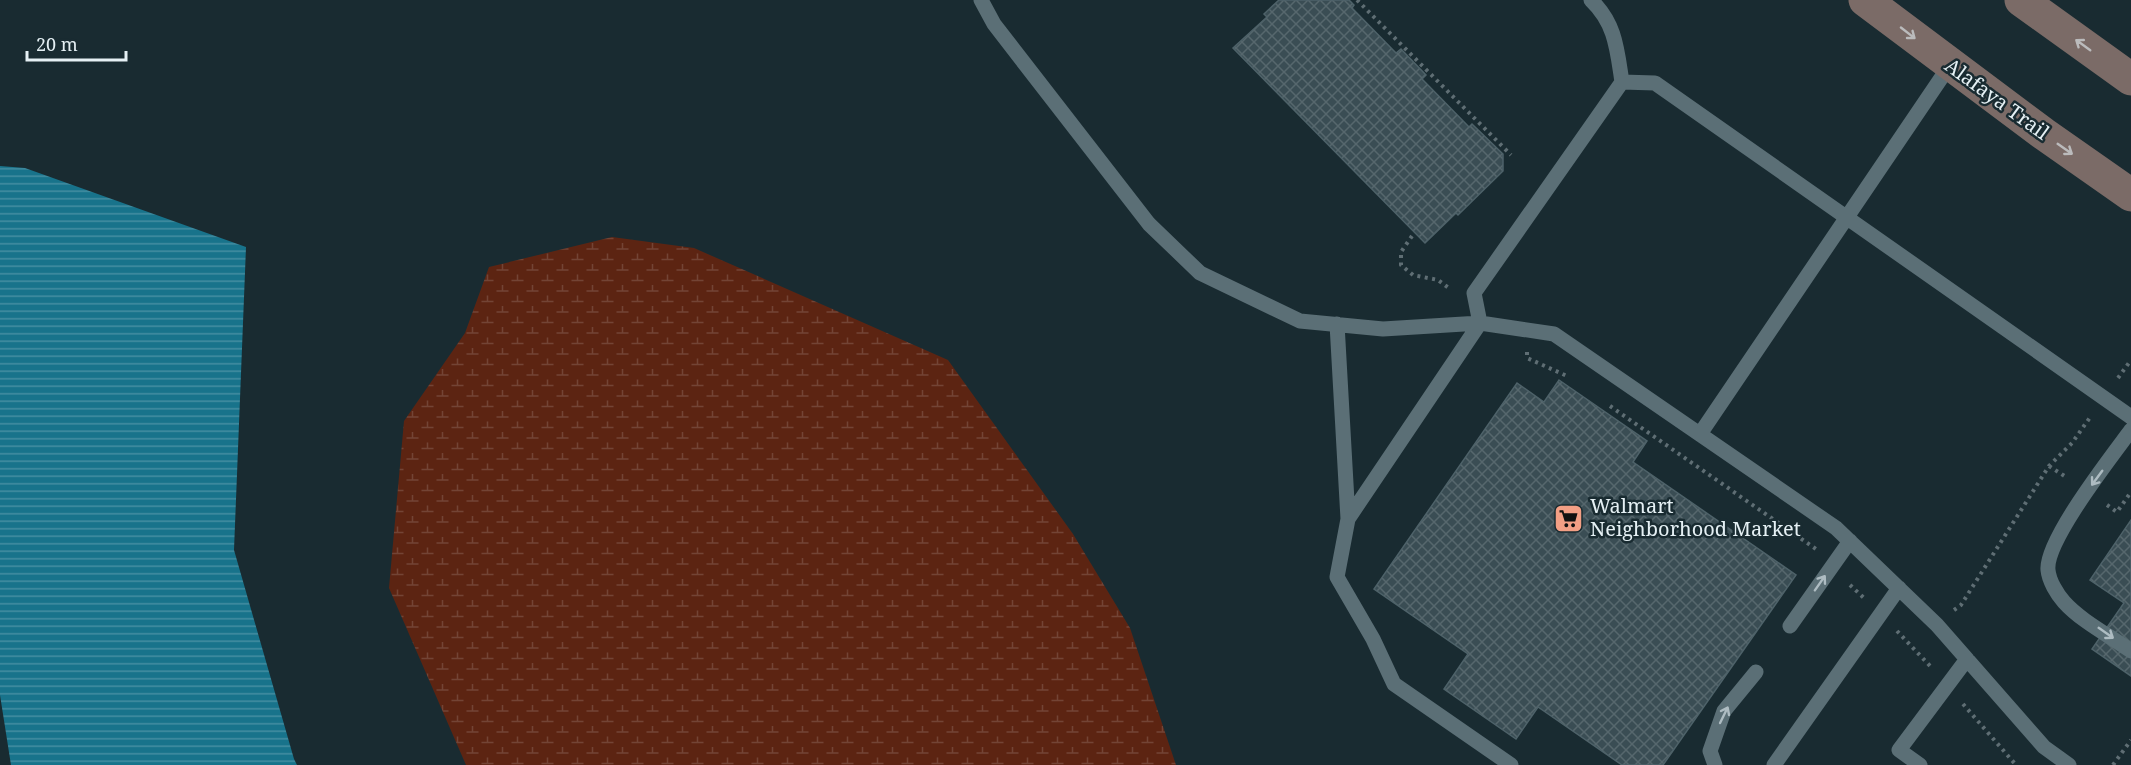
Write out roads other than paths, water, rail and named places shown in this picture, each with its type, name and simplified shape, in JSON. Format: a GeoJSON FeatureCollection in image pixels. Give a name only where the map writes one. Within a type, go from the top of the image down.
{"type":"FeatureCollection","features":[{"type":"Feature","properties":{"kind":"main road","name":"Alafaya Trail"},"geometry":{"type":"LineString","coordinates":[[1865,0],[1950,65],[2131,195]]}},
{"type":"Feature","properties":{"kind":"main road"},"geometry":{"type":"LineString","coordinates":[[2021,0],[2131,79]]}},
{"type":"Feature","properties":{"kind":"lane"},"geometry":{"type":"LineString","coordinates":[[981,0],[994,24],[1149,224],[1200,273],[1300,321],[1383,329],[1480,323],[1554,334],[1836,528],[1937,625],[2044,747],[2069,765]]}},
{"type":"Feature","properties":{"kind":"lane"},"geometry":{"type":"LineString","coordinates":[[1347,519],[1480,323],[1474,293],[1622,82],[1614,35],[1598,7],[1591,0]]}},
{"type":"Feature","properties":{"kind":"lane"},"geometry":{"type":"LineString","coordinates":[[1700,434],[1950,65]]}},
{"type":"Feature","properties":{"kind":"lane"},"geometry":{"type":"LineString","coordinates":[[1622,82],[1655,83],[2131,417]]}},
{"type":"Feature","properties":{"kind":"lane"},"geometry":{"type":"LineString","coordinates":[[1337,324],[1347,519],[1337,577],[1373,639],[1394,684],[1511,765]]}},
{"type":"Feature","properties":{"kind":"lane"},"geometry":{"type":"LineString","coordinates":[[2131,430],[2053,545],[2047,569],[2054,588],[2065,603],[2131,651]]}},
{"type":"Feature","properties":{"kind":"lane"},"geometry":{"type":"LineString","coordinates":[[1790,626],[1850,541]]}},
{"type":"Feature","properties":{"kind":"lane"},"geometry":{"type":"LineString","coordinates":[[1774,765],[1899,588]]}},
{"type":"Feature","properties":{"kind":"lane"},"geometry":{"type":"LineString","coordinates":[[1920,765],[1899,750],[1967,659]]}},
{"type":"Feature","properties":{"kind":"lane"},"geometry":{"type":"LineString","coordinates":[[1715,765],[1710,751],[1725,711],[1756,672]]}},
{"type":"Feature","properties":{"kind":"water"},"geometry":{"type":"Polygon","coordinates":[[[0,166],[25,168],[246,247],[234,550],[297,765],[11,765],[0,695],[0,166]]]}},
{"type":"Feature","properties":{"kind":"place","name":"Walmart Neighborhood Market"},"geometry":{"type":"Point","coordinates":[1569,518]}}]}
